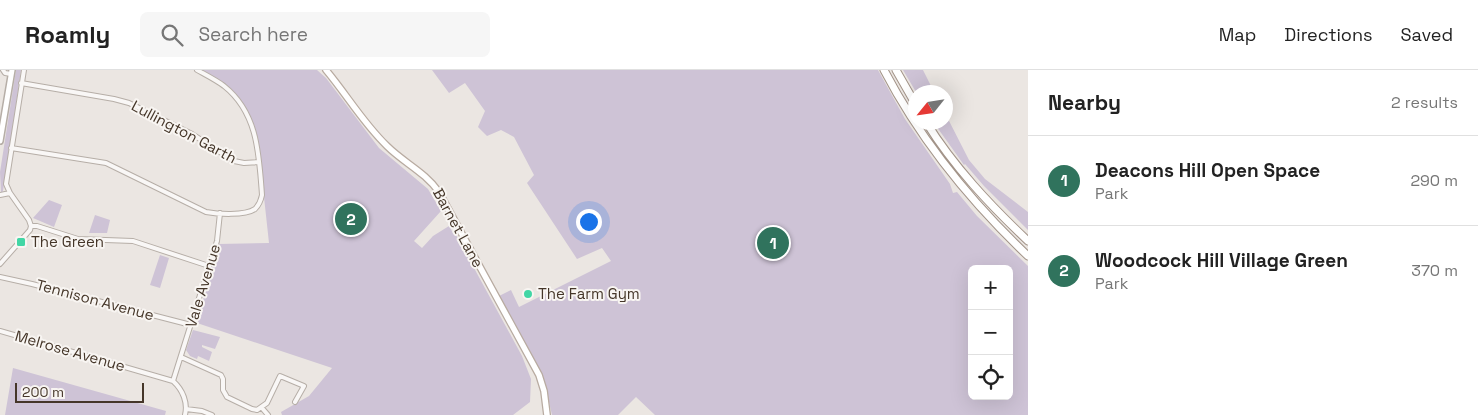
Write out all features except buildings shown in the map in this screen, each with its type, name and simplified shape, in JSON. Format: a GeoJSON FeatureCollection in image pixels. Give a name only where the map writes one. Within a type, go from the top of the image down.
{"type":"FeatureCollection","features":[{"type":"Feature","properties":{"kind":"highway"},"geometry":{"type":"LineString","coordinates":[[884,70],[912,120],[944,166],[978,207],[1028,256]]}},
{"type":"Feature","properties":{"kind":"highway"},"geometry":{"type":"LineString","coordinates":[[896,70],[908,91]]}},
{"type":"Feature","properties":{"kind":"highway"},"geometry":{"type":"LineString","coordinates":[[931,130],[961,172],[986,200],[1028,241]]}},
{"type":"Feature","properties":{"kind":"main road","name":"Barnet Lane"},"geometry":{"type":"LineString","coordinates":[[326,70],[354,109],[378,137],[399,157],[426,176],[439,192],[539,375],[544,391],[547,415]]}},
{"type":"Feature","properties":{"kind":"street"},"geometry":{"type":"LineString","coordinates":[[0,264],[30,230],[31,226],[6,184],[24,70]]}},
{"type":"Feature","properties":{"kind":"street"},"geometry":{"type":"LineString","coordinates":[[11,148],[106,163],[200,209],[220,213],[248,212],[254,209],[260,202],[262,195],[255,133],[245,110],[237,98],[224,86],[197,70]]}},
{"type":"Feature","properties":{"kind":"street"},"geometry":{"type":"LineString","coordinates":[[0,141],[11,72],[2,71]]}},
{"type":"Feature","properties":{"kind":"street","name":"Lullington Garth"},"geometry":{"type":"LineString","coordinates":[[21,83],[129,103],[192,134],[234,161],[244,163],[259,162]]}},
{"type":"Feature","properties":{"kind":"street"},"geometry":{"type":"LineString","coordinates":[[0,194],[10,193]]}},
{"type":"Feature","properties":{"kind":"street","name":"Vale Avenue"},"geometry":{"type":"LineString","coordinates":[[182,357],[219,233],[220,213]]}},
{"type":"Feature","properties":{"kind":"street"},"geometry":{"type":"LineString","coordinates":[[31,226],[37,226],[78,239],[134,241],[209,266]]}},
{"type":"Feature","properties":{"kind":"street","name":"Tennison Avenue"},"geometry":{"type":"LineString","coordinates":[[0,277],[190,325]]}},
{"type":"Feature","properties":{"kind":"street","name":"Melrose Avenue"},"geometry":{"type":"LineString","coordinates":[[0,331],[173,381]]}},
{"type":"Feature","properties":{"kind":"street"},"geometry":{"type":"LineString","coordinates":[[185,415],[186,409],[183,395],[173,381],[182,357],[221,375],[223,390],[227,397],[252,409],[262,408],[267,403],[280,376],[304,386],[295,402]]}},
{"type":"Feature","properties":{"kind":"street"},"geometry":{"type":"LineString","coordinates":[[262,408],[268,415]]}},
{"type":"Feature","properties":{"kind":"street"},"geometry":{"type":"LineString","coordinates":[[186,409],[202,410],[212,415]]}},
{"type":"Feature","properties":{"kind":"shaded area"},"geometry":{"type":"Polygon","coordinates":[[[16,70],[21,70],[3,191],[1,193],[0,172],[16,70]]]}},
{"type":"Feature","properties":{"kind":"shaded area"},"geometry":{"type":"Polygon","coordinates":[[[201,70],[317,70],[326,78],[379,148],[428,189],[441,211],[414,241],[422,248],[433,236],[449,226],[456,235],[522,356],[531,379],[530,402],[513,415],[282,415],[281,412],[309,396],[332,368],[197,323],[218,244],[269,243],[258,142],[252,123],[242,102],[234,92],[201,70]]]}},
{"type":"Feature","properties":{"kind":"shaded area"},"geometry":{"type":"Polygon","coordinates":[[[432,70],[878,70],[908,123],[908,130],[913,130],[950,184],[953,193],[957,192],[977,216],[1028,266],[1028,415],[655,415],[636,397],[618,415],[552,415],[543,376],[499,296],[511,290],[519,307],[611,261],[602,248],[577,259],[527,183],[534,175],[514,137],[501,130],[487,136],[478,127],[485,111],[465,83],[449,93],[432,70]]]}},
{"type":"Feature","properties":{"kind":"shaded area"},"geometry":{"type":"Polygon","coordinates":[[[903,70],[923,70],[930,85],[912,85],[903,70]]]}},
{"type":"Feature","properties":{"kind":"shaded area"},"geometry":{"type":"Polygon","coordinates":[[[953,129],[969,160],[985,179],[1028,212],[1028,230],[965,164],[939,130],[953,129]]]}},
{"type":"Feature","properties":{"kind":"shaded area"},"geometry":{"type":"Polygon","coordinates":[[[49,200],[62,205],[54,227],[33,218],[49,200]]]}},
{"type":"Feature","properties":{"kind":"shaded area"},"geometry":{"type":"Polygon","coordinates":[[[95,215],[110,220],[107,233],[89,233],[95,215]]]}},
{"type":"Feature","properties":{"kind":"shaded area"},"geometry":{"type":"Polygon","coordinates":[[[160,255],[169,258],[160,288],[150,285],[160,255]]]}},
{"type":"Feature","properties":{"kind":"shaded area"},"geometry":{"type":"Polygon","coordinates":[[[193,330],[220,337],[215,349],[202,345],[202,347],[212,352],[209,361],[198,356],[197,359],[190,356],[186,350],[193,330]]]}},
{"type":"Feature","properties":{"kind":"shaded area"},"geometry":{"type":"Polygon","coordinates":[[[13,368],[166,411],[165,415],[5,415],[13,368]]]}},
{"type":"Feature","properties":{"kind":"place","name":"Woodcock Hill Village Green"},"geometry":{"type":"Point","coordinates":[351,219]}},
{"type":"Feature","properties":{"kind":"place","name":"The Green"},"geometry":{"type":"Point","coordinates":[21,242]}},
{"type":"Feature","properties":{"kind":"place","name":"Deacons Hill Open Space"},"geometry":{"type":"Point","coordinates":[773,243]}},
{"type":"Feature","properties":{"kind":"place","name":"The Farm Gym"},"geometry":{"type":"Point","coordinates":[528,294]}}]}
